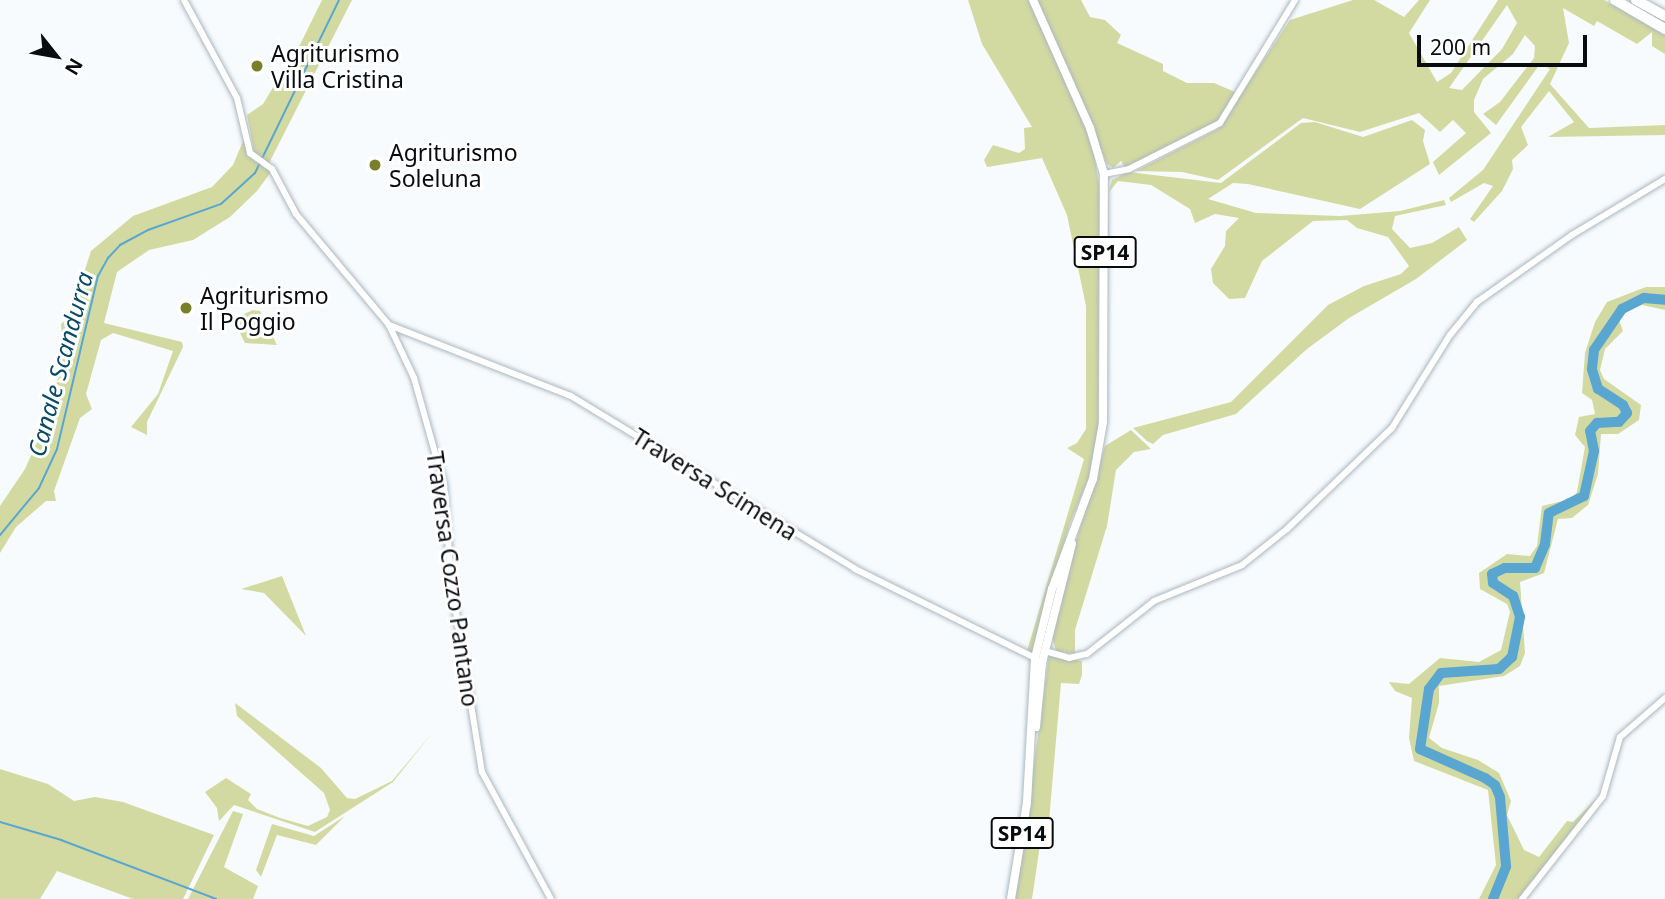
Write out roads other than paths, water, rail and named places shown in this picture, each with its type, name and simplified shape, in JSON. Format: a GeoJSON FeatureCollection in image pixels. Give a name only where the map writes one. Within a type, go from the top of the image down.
{"type":"FeatureCollection","features":[{"type":"Feature","properties":{"kind":"highway"},"geometry":{"type":"LineString","coordinates":[[1615,0],[1665,29]]}},
{"type":"Feature","properties":{"kind":"highway"},"geometry":{"type":"LineString","coordinates":[[1636,0],[1665,16]]}},
{"type":"Feature","properties":{"kind":"main road","name":"SP14"},"geometry":{"type":"LineString","coordinates":[[1030,768],[1035,658],[1052,589],[1102,440],[1104,174],[1090,128],[1033,0]]}},
{"type":"Feature","properties":{"kind":"main road","name":"SP14"},"geometry":{"type":"LineString","coordinates":[[1011,899],[1045,651],[1079,515]]}},
{"type":"Feature","properties":{"kind":"street","name":"Traversa Cozzo Pantano"},"geometry":{"type":"LineString","coordinates":[[184,0],[237,98],[250,153],[268,166],[318,243],[389,325],[410,368],[435,441],[482,772],[551,899]]}},
{"type":"Feature","properties":{"kind":"street"},"geometry":{"type":"LineString","coordinates":[[1104,174],[1129,169],[1220,123],[1295,0]]}},
{"type":"Feature","properties":{"kind":"street"},"geometry":{"type":"LineString","coordinates":[[1052,589],[1041,642],[1045,651],[1069,658],[1095,649],[1154,601],[1234,570],[1287,529],[1392,428],[1450,335],[1477,302],[1572,235],[1665,179]]}},
{"type":"Feature","properties":{"kind":"street","name":"Traversa Scimena"},"geometry":{"type":"LineString","coordinates":[[389,325],[571,396],[855,569],[1035,658]]}},
{"type":"Feature","properties":{"kind":"street"},"geometry":{"type":"LineString","coordinates":[[1037,703],[1035,658],[1045,651]]}},
{"type":"Feature","properties":{"kind":"street"},"geometry":{"type":"LineString","coordinates":[[1522,899],[1603,796],[1620,737],[1665,698]]}},
{"type":"Feature","properties":{"kind":"waterway","name":"Canale Scandurra"},"geometry":{"type":"LineString","coordinates":[[0,535],[39,488],[57,449],[98,276],[108,258],[120,245],[148,230],[221,204],[255,173],[339,0]]}},
{"type":"Feature","properties":{"kind":"waterway"},"geometry":{"type":"LineString","coordinates":[[1493,899],[1506,866],[1500,797],[1495,785],[1485,778],[1420,749],[1429,689],[1441,673],[1499,669],[1512,657],[1520,617],[1513,596],[1493,583],[1492,574],[1505,568],[1535,568],[1545,544],[1549,513],[1584,496],[1594,451],[1590,431],[1597,423],[1619,422],[1627,413],[1623,405],[1598,389],[1592,369],[1594,350],[1622,309],[1644,298],[1665,300]]}},
{"type":"Feature","properties":{"kind":"waterway","name":"Canale Scandurra"},"geometry":{"type":"LineString","coordinates":[[0,822],[61,840],[216,899]]}},
{"type":"Feature","properties":{"kind":"place","name":"Agriturismo Villa Cristina"},"geometry":{"type":"Point","coordinates":[257,66]}},
{"type":"Feature","properties":{"kind":"place","name":"Agriturismo Soleluna"},"geometry":{"type":"Point","coordinates":[375,165]}},
{"type":"Feature","properties":{"kind":"place","name":"Agriturismo Il Poggio"},"geometry":{"type":"Point","coordinates":[186,308]}}]}
